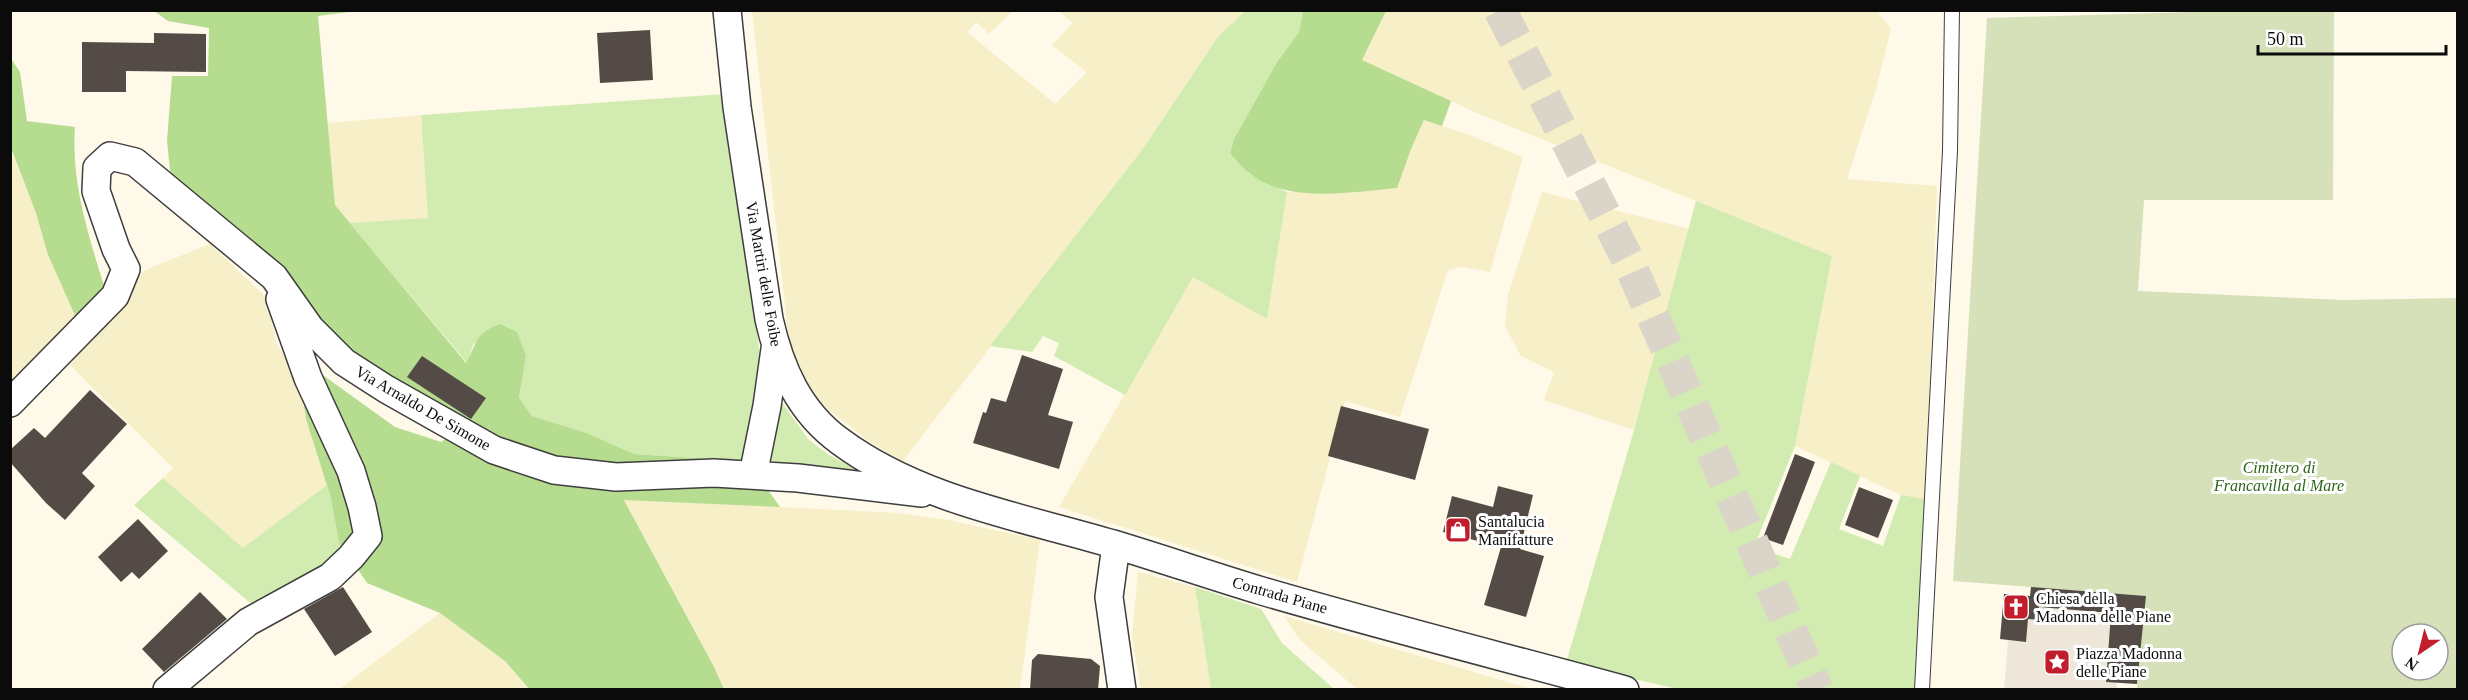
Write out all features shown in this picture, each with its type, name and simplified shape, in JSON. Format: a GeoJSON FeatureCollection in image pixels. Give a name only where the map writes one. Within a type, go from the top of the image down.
{"type":"FeatureCollection","features":[{"type":"Feature","properties":{"kind":"street","name":"Via Martiri delle Foibe"},"geometry":{"type":"LineString","coordinates":[[727,10],[737,107],[768,319],[775,346],[794,392],[823,428],[865,458],[938,494]]}},
{"type":"Feature","properties":{"kind":"street","name":"Via Arnaldo De Simone"},"geometry":{"type":"LineString","coordinates":[[10,403],[115,296],[126,269],[96,191],[97,168],[110,156],[135,162],[274,277],[310,328],[344,362],[386,389],[494,450],[554,470],[616,477],[714,473],[753,475],[938,494]]}},
{"type":"Feature","properties":{"kind":"street"},"geometry":{"type":"LineString","coordinates":[[167,690],[248,622],[330,577],[351,557],[368,536],[351,471],[308,378],[285,318],[274,277]]}},
{"type":"Feature","properties":{"kind":"street"},"geometry":{"type":"LineString","coordinates":[[753,475],[767,406],[775,346]]}},
{"type":"Feature","properties":{"kind":"street","name":"Contrada Piane"},"geometry":{"type":"LineString","coordinates":[[938,494],[1116,545],[1304,603],[1625,690]]}},
{"type":"Feature","properties":{"kind":"street"},"geometry":{"type":"LineString","coordinates":[[1116,545],[1109,597],[1122,690]]}},
{"type":"Feature","properties":{"kind":"lane"},"geometry":{"type":"LineString","coordinates":[[1922,690],[1949,163],[1952,10]]}},
{"type":"Feature","properties":{"kind":"shaded area"},"geometry":{"type":"Polygon","coordinates":[[[752,11],[1013,11],[989,34],[976,22],[967,32],[1055,104],[1087,72],[1052,45],[1073,23],[1059,11],[1245,11],[1218,37],[1142,150],[902,462],[866,439],[819,402],[801,378],[790,349],[752,11]]]}},
{"type":"Feature","properties":{"kind":"shaded area"},"geometry":{"type":"Polygon","coordinates":[[[1386,11],[1877,11],[1891,29],[1876,89],[1847,179],[1937,186],[1926,499],[1901,495],[1795,446],[1832,256],[1477,113],[1362,60],[1386,11]]]}},
{"type":"Feature","properties":{"kind":"shaded area"},"geometry":{"type":"Polygon","coordinates":[[[421,115],[428,219],[350,223],[335,205],[327,123],[421,115]]]}},
{"type":"Feature","properties":{"kind":"shaded area"},"geometry":{"type":"Polygon","coordinates":[[[1424,120],[1470,135],[1523,157],[1490,272],[1462,267],[1448,270],[1400,417],[1345,401],[1297,582],[1059,507],[1193,277],[1267,318],[1287,192],[1337,193],[1411,149],[1424,120]]]}},
{"type":"Feature","properties":{"kind":"shaded area"},"geometry":{"type":"Polygon","coordinates":[[[10,148],[36,213],[48,255],[77,320],[11,381],[10,148]]]}},
{"type":"Feature","properties":{"kind":"shaded area"},"geometry":{"type":"Polygon","coordinates":[[[1542,192],[1690,229],[1634,430],[1544,400],[1554,372],[1521,356],[1505,326],[1508,295],[1542,192]]]}},
{"type":"Feature","properties":{"kind":"shaded area"},"geometry":{"type":"Polygon","coordinates":[[[210,244],[267,298],[276,342],[301,385],[327,485],[243,549],[163,478],[173,468],[70,365],[145,270],[210,244]]]}},
{"type":"Feature","properties":{"kind":"shaded area"},"geometry":{"type":"Polygon","coordinates":[[[624,499],[898,513],[948,520],[1040,540],[1020,689],[724,689],[624,499]]]}},
{"type":"Feature","properties":{"kind":"shaded area"},"geometry":{"type":"Polygon","coordinates":[[[1138,572],[1195,587],[1211,689],[1141,689],[1132,636],[1138,572]]]}},
{"type":"Feature","properties":{"kind":"shaded area","name":"Piazza Madonna delle Piane"},"geometry":{"type":"Polygon","coordinates":[[[2039,607],[2111,613],[2117,689],[2004,690],[2008,640],[2026,641],[2028,619],[2038,619],[2039,607]]]}},
{"type":"Feature","properties":{"kind":"shaded area"},"geometry":{"type":"Polygon","coordinates":[[[440,613],[505,661],[528,689],[338,690],[440,613]]]}},
{"type":"Feature","properties":{"kind":"shaded area"},"geometry":{"type":"Polygon","coordinates":[[[1284,616],[1533,689],[1357,689],[1301,641],[1284,616]]]}},
{"type":"Feature","properties":{"kind":"green space"},"geometry":{"type":"Polygon","coordinates":[[[154,11],[357,11],[318,16],[335,205],[466,363],[481,335],[500,324],[517,332],[526,356],[519,398],[532,416],[587,433],[634,454],[743,461],[763,483],[780,507],[624,500],[724,689],[529,689],[505,661],[440,613],[367,583],[339,541],[331,498],[306,419],[301,385],[320,373],[395,427],[441,442],[454,433],[381,380],[181,186],[170,171],[167,141],[172,76],[208,76],[209,28],[168,21],[154,11]]]}},
{"type":"Feature","properties":{"kind":"green space"},"geometry":{"type":"Polygon","coordinates":[[[1245,11],[1303,11],[1299,32],[1277,62],[1234,139],[1230,152],[1249,174],[1287,192],[1267,319],[1193,277],[1125,395],[1054,356],[1059,343],[1043,336],[1032,352],[990,346],[1142,150],[1218,37],[1245,11]]]}},
{"type":"Feature","properties":{"kind":"green space"},"geometry":{"type":"Polygon","coordinates":[[[1303,11],[1386,11],[1362,60],[1451,101],[1442,126],[1424,120],[1397,188],[1320,194],[1282,189],[1264,183],[1249,173],[1230,153],[1234,139],[1277,62],[1299,32],[1303,11]]]}},
{"type":"Feature","properties":{"kind":"green space","name":"Cimitero di Francavilla al Mare"},"geometry":{"type":"Polygon","coordinates":[[[2224,11],[2334,11],[2333,200],[2144,200],[2138,291],[2343,300],[2457,298],[2457,689],[2137,689],[2145,596],[1953,581],[1987,18],[2224,11]]]}},
{"type":"Feature","properties":{"kind":"green space"},"geometry":{"type":"Polygon","coordinates":[[[10,57],[20,72],[27,121],[75,127],[74,148],[78,188],[104,286],[77,320],[48,255],[36,213],[11,148],[10,57]]]}},
{"type":"Feature","properties":{"kind":"green space"},"geometry":{"type":"Polygon","coordinates":[[[726,94],[760,356],[755,416],[743,461],[634,454],[587,433],[532,416],[519,398],[526,356],[474,343],[467,363],[350,223],[428,218],[421,115],[726,94]]]}},
{"type":"Feature","properties":{"kind":"green space"},"geometry":{"type":"Polygon","coordinates":[[[1696,201],[1832,256],[1795,446],[1754,547],[1790,559],[1831,462],[1860,476],[1839,529],[1883,546],[1901,495],[1926,499],[1916,689],[1677,689],[1566,663],[1634,430],[1696,201]]]}},
{"type":"Feature","properties":{"kind":"green space"},"geometry":{"type":"Polygon","coordinates":[[[780,400],[809,440],[829,455],[861,472],[767,468],[780,400]]]}},
{"type":"Feature","properties":{"kind":"green space"},"geometry":{"type":"Polygon","coordinates":[[[163,478],[243,548],[327,485],[347,552],[255,607],[134,505],[163,478]]]}},
{"type":"Feature","properties":{"kind":"green space"},"geometry":{"type":"Polygon","coordinates":[[[1195,587],[1261,609],[1282,643],[1334,689],[1211,689],[1195,587]]]}},
{"type":"Feature","properties":{"kind":"building"},"geometry":{"type":"Polygon","coordinates":[[[650,30],[653,80],[600,83],[597,33],[650,30]]]}},
{"type":"Feature","properties":{"kind":"building"},"geometry":{"type":"Polygon","coordinates":[[[154,33],[206,34],[206,72],[126,71],[126,92],[82,92],[82,42],[154,43],[154,33]]]}},
{"type":"Feature","properties":{"kind":"building"},"geometry":{"type":"Polygon","coordinates":[[[1022,355],[1063,369],[1048,415],[1073,422],[1059,469],[973,443],[983,412],[986,413],[991,398],[1006,402],[1022,355]]]}},
{"type":"Feature","properties":{"kind":"building"},"geometry":{"type":"Polygon","coordinates":[[[422,356],[486,398],[471,419],[407,377],[422,356]]]}},
{"type":"Feature","properties":{"kind":"building"},"geometry":{"type":"Polygon","coordinates":[[[90,390],[127,424],[82,473],[95,486],[65,520],[46,503],[10,462],[10,450],[34,428],[45,438],[90,390]]]}},
{"type":"Feature","properties":{"kind":"building"},"geometry":{"type":"Polygon","coordinates":[[[1341,406],[1429,429],[1415,480],[1328,456],[1341,406]]]}},
{"type":"Feature","properties":{"kind":"building"},"geometry":{"type":"Polygon","coordinates":[[[1795,454],[1815,462],[1783,545],[1763,538],[1795,454]]]}},
{"type":"Feature","properties":{"kind":"building"},"geometry":{"type":"Polygon","coordinates":[[[1498,486],[1533,495],[1520,549],[1544,556],[1526,617],[1484,605],[1501,547],[1443,532],[1452,496],[1493,507],[1498,486]]]}},
{"type":"Feature","properties":{"kind":"building"},"geometry":{"type":"Polygon","coordinates":[[[1859,487],[1893,500],[1878,538],[1845,525],[1859,487]]]}},
{"type":"Feature","properties":{"kind":"building"},"geometry":{"type":"Polygon","coordinates":[[[138,519],[168,551],[139,579],[132,572],[121,582],[98,557],[138,519]]]}},
{"type":"Feature","properties":{"kind":"building"},"geometry":{"type":"Polygon","coordinates":[[[343,587],[372,632],[335,656],[304,609],[343,587]]]}},
{"type":"Feature","properties":{"kind":"building"},"geometry":{"type":"Polygon","coordinates":[[[2031,587],[2146,596],[2137,684],[2106,682],[2111,613],[2039,607],[2039,620],[2028,619],[2026,642],[2000,639],[2004,594],[2030,596],[2031,587]]]}},
{"type":"Feature","properties":{"kind":"building"},"geometry":{"type":"Polygon","coordinates":[[[200,592],[227,619],[164,672],[142,649],[200,592]]]}},
{"type":"Feature","properties":{"kind":"building"},"geometry":{"type":"Polygon","coordinates":[[[1038,654],[1091,659],[1100,666],[1098,690],[1030,690],[1032,660],[1038,654]]]}},
{"type":"Feature","properties":{"kind":"tunnel"},"geometry":{"type":"LineString","coordinates":[[1500,10],[1628,260],[1817,690]]}},
{"type":"Feature","properties":{"kind":"place","name":"Santalucia Manifatture"},"geometry":{"type":"Point","coordinates":[1458,530]}},
{"type":"Feature","properties":{"kind":"place","name":"Chiesa della Madonna delle Piane"},"geometry":{"type":"Point","coordinates":[2016,607]}},
{"type":"Feature","properties":{"kind":"place","name":"Piazza Madonna delle Piane"},"geometry":{"type":"Point","coordinates":[2057,662]}}]}
